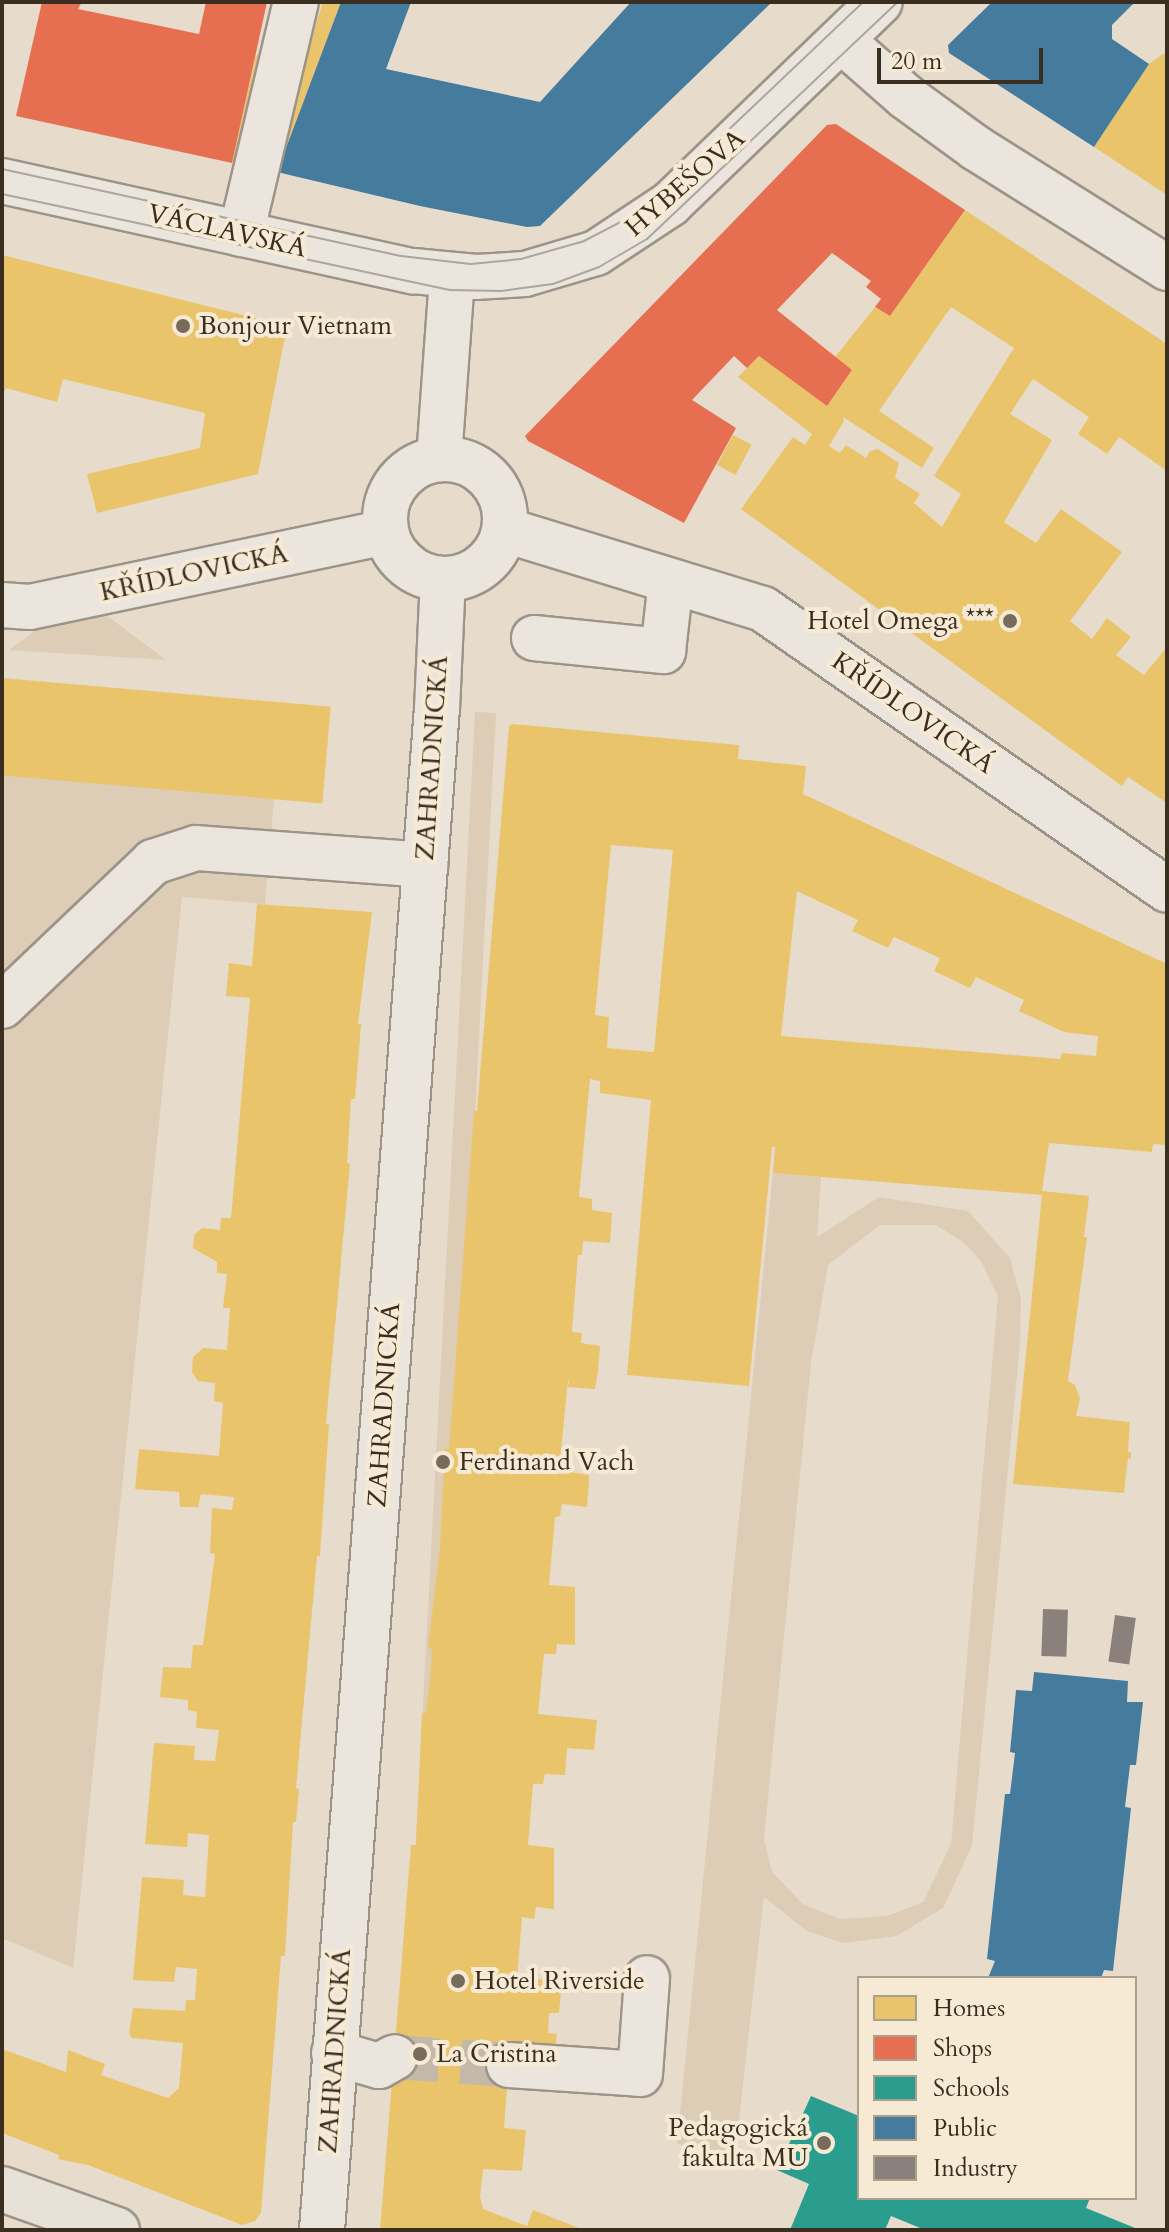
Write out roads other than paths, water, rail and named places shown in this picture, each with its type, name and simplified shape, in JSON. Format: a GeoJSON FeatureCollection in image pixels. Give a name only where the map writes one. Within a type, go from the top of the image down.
{"type":"FeatureCollection","features":[{"type":"Feature","properties":{"kind":"main road"},"geometry":{"type":"LineString","coordinates":[[2,2189],[117,2230]]}},
{"type":"Feature","properties":{"kind":"street"},"geometry":{"type":"LineString","coordinates":[[241,234],[296,2]]}},
{"type":"Feature","properties":{"kind":"street","name":"HYBEŠOVA"},"geometry":{"type":"LineString","coordinates":[[452,276],[500,277],[536,271],[596,253],[616,241],[670,204],[880,2]]}},
{"type":"Feature","properties":{"kind":"street"},"geometry":{"type":"LineString","coordinates":[[841,40],[906,97],[976,148],[1167,268]]}},
{"type":"Feature","properties":{"kind":"street","name":"VÁCLAVSKÁ"},"geometry":{"type":"LineString","coordinates":[[2,181],[378,264],[452,276]]}},
{"type":"Feature","properties":{"kind":"street"},"geometry":{"type":"LineString","coordinates":[[439,459],[452,276]]}},
{"type":"Feature","properties":{"kind":"street"},"geometry":{"type":"LineString","coordinates":[[439,459],[475,466],[490,478],[501,494],[505,530],[490,561],[477,571],[443,579],[424,575],[407,566],[386,532],[385,513],[391,493],[402,476],[419,465],[439,459]]}},
{"type":"Feature","properties":{"kind":"street","name":"KŘÍDLOVICKÁ"},"geometry":{"type":"LineString","coordinates":[[505,530],[763,609],[1167,890]]}},
{"type":"Feature","properties":{"kind":"street","name":"KŘÍDLOVICKÁ"},"geometry":{"type":"LineString","coordinates":[[2,605],[30,607],[386,532]]}},
{"type":"Feature","properties":{"kind":"street","name":"ZAHRADNICKÁ"},"geometry":{"type":"LineString","coordinates":[[322,2230],[425,865],[443,579]]}},
{"type":"Feature","properties":{"kind":"street"},"geometry":{"type":"LineString","coordinates":[[534,638],[663,651],[671,581]]}},
{"type":"Feature","properties":{"kind":"street"},"geometry":{"type":"LineString","coordinates":[[2,1006],[153,862],[196,848],[425,865]]}},
{"type":"Feature","properties":{"kind":"street"},"geometry":{"type":"LineString","coordinates":[[509,2065],[640,2074],[647,1978]]}},
{"type":"Feature","properties":{"kind":"street"},"geometry":{"type":"LineString","coordinates":[[334,2053],[379,2066],[395,2057]]}},
{"type":"Feature","properties":{"kind":"tunnel"},"geometry":{"type":"LineString","coordinates":[[395,2057],[509,2065]]}},
{"type":"Feature","properties":{"kind":"tram line"},"geometry":{"type":"LineString","coordinates":[[2,169],[401,256],[471,264],[521,259],[584,241],[632,216],[663,192],[863,2]]}},
{"type":"Feature","properties":{"kind":"tram line"},"geometry":{"type":"LineString","coordinates":[[2,194],[451,290],[501,291],[553,284],[599,267],[647,239],[898,2]]}},
{"type":"Feature","properties":{"kind":"place","name":"Bonjour Vietnam"},"geometry":{"type":"Point","coordinates":[183,326]}},
{"type":"Feature","properties":{"kind":"place","name":"Hotel Omega ***"},"geometry":{"type":"Point","coordinates":[1010,621]}},
{"type":"Feature","properties":{"kind":"place","name":"Ferdinand Vach"},"geometry":{"type":"Point","coordinates":[443,1462]}},
{"type":"Feature","properties":{"kind":"place","name":"Hotel Riverside"},"geometry":{"type":"Point","coordinates":[458,1981]}},
{"type":"Feature","properties":{"kind":"place","name":"La Cristina"},"geometry":{"type":"Point","coordinates":[420,2054]}},
{"type":"Feature","properties":{"kind":"place","name":"Pedagogická fakulta MU"},"geometry":{"type":"Point","coordinates":[824,2143]}}]}
